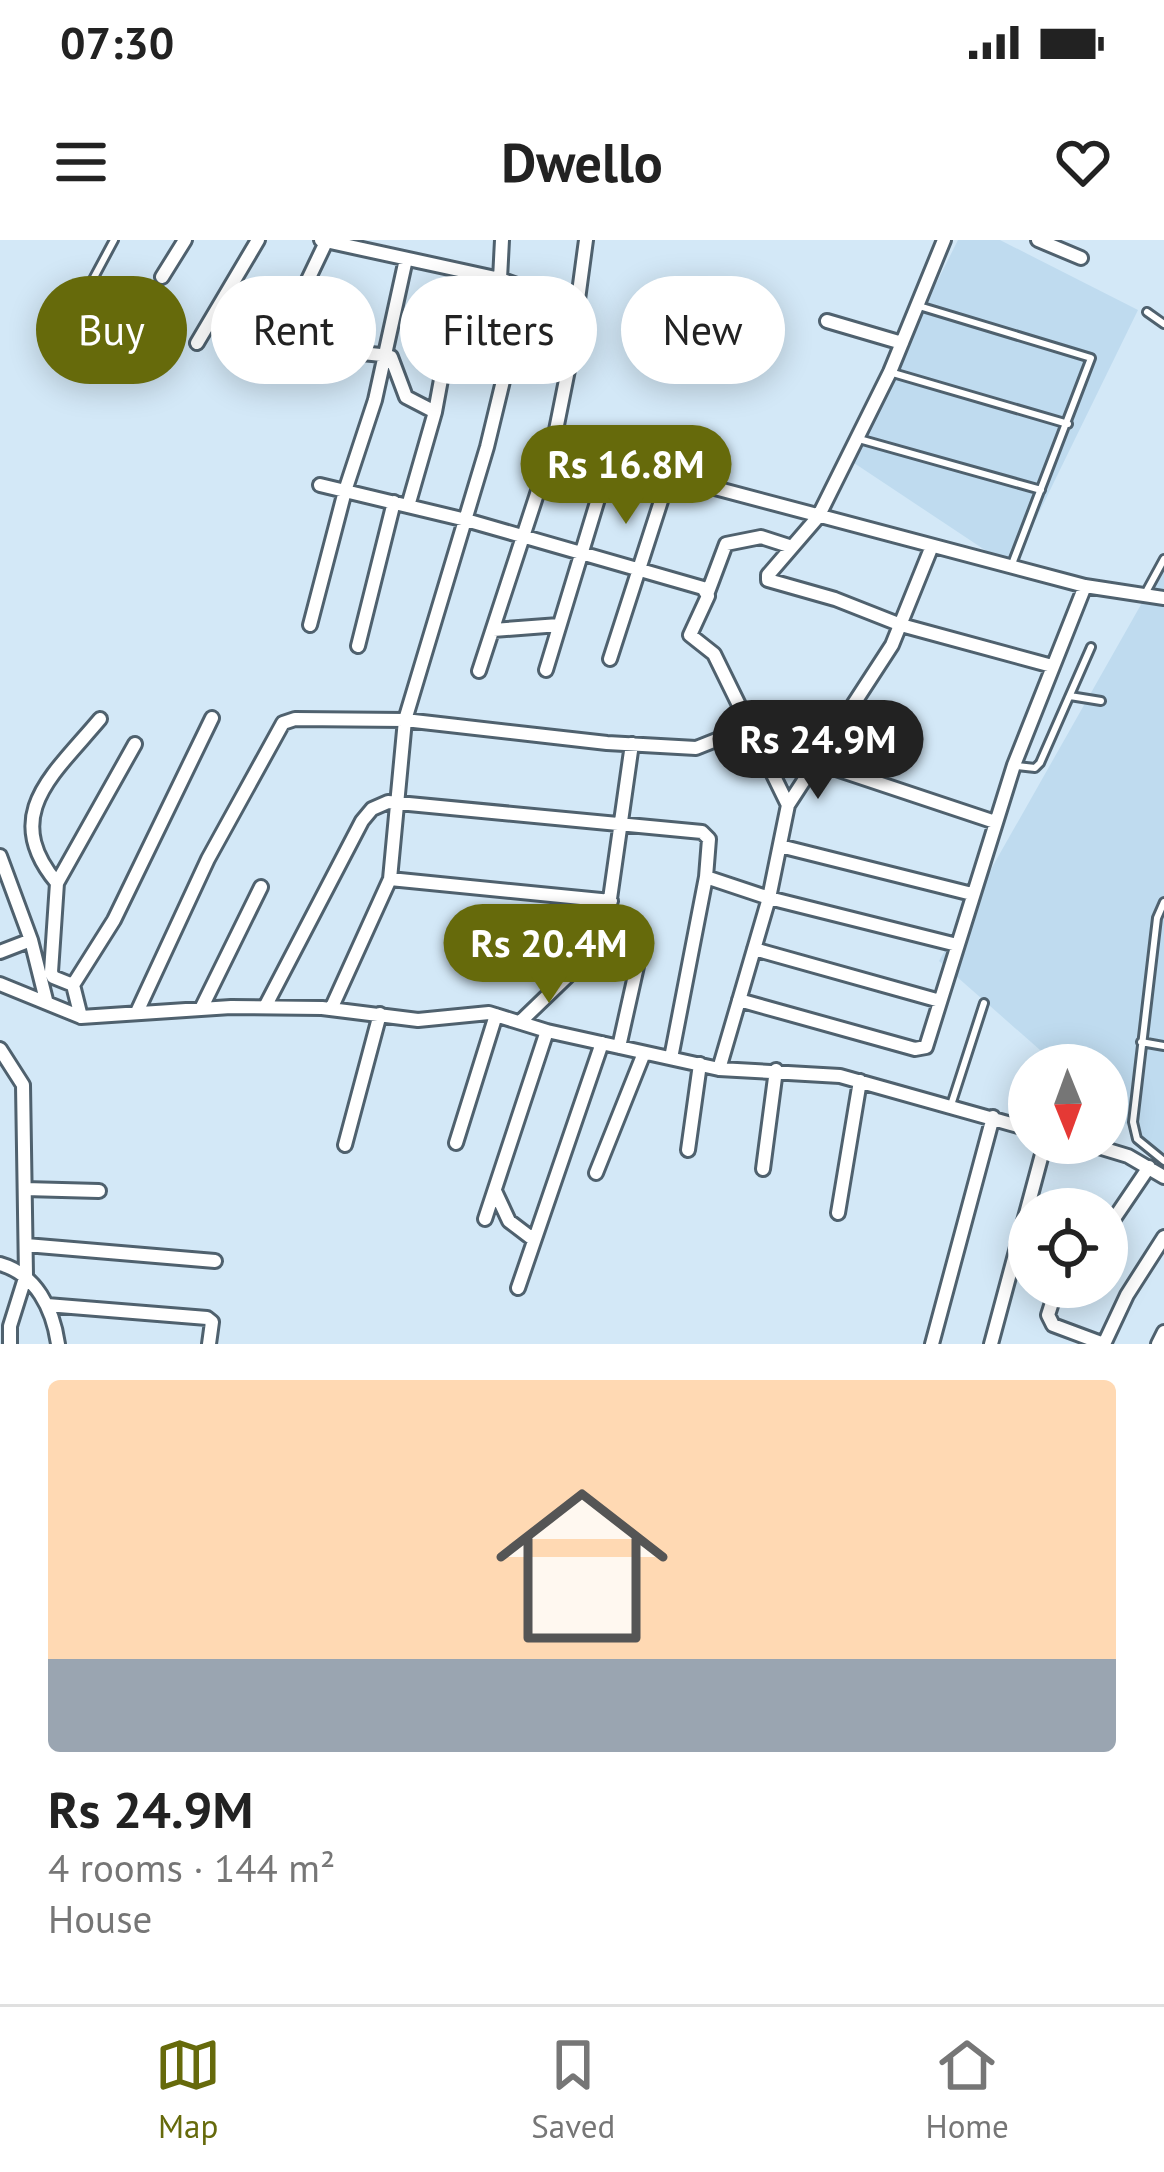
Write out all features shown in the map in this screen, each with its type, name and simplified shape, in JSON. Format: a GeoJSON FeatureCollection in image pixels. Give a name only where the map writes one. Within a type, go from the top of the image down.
{"type":"FeatureCollection","features":[{"type":"Feature","properties":{"kind":"street"},"geometry":{"type":"LineString","coordinates":[[162,276],[185,240]]}},
{"type":"Feature","properties":{"kind":"street"},"geometry":{"type":"LineString","coordinates":[[197,343],[257,240]]}},
{"type":"Feature","properties":{"kind":"street"},"geometry":{"type":"LineString","coordinates":[[435,412],[406,398],[394,360],[385,355],[291,343],[284,330],[325,240],[485,276]]}},
{"type":"Feature","properties":{"kind":"street"},"geometry":{"type":"LineString","coordinates":[[500,276],[502,240]]}},
{"type":"Feature","properties":{"kind":"street"},"geometry":{"type":"LineString","coordinates":[[581,276],[586,240]]}},
{"type":"Feature","properties":{"kind":"street"},"geometry":{"type":"LineString","coordinates":[[944,240],[890,372],[818,517],[768,574],[771,582],[835,599],[901,625],[1052,666]]}},
{"type":"Feature","properties":{"kind":"street"},"geometry":{"type":"LineString","coordinates":[[1038,240],[1081,257]]}},
{"type":"Feature","properties":{"kind":"street"},"geometry":{"type":"LineString","coordinates":[[310,625],[345,491],[365,436],[406,260]]}},
{"type":"Feature","properties":{"kind":"street"},"geometry":{"type":"LineString","coordinates":[[358,646],[435,412],[461,271]]}},
{"type":"Feature","properties":{"kind":"street"},"geometry":{"type":"LineString","coordinates":[[827,321],[902,343]]}},
{"type":"Feature","properties":{"kind":"street"},"geometry":{"type":"LineString","coordinates":[[331,1009],[390,879],[405,720],[466,520],[501,384]]}},
{"type":"Feature","properties":{"kind":"street"},"geometry":{"type":"LineString","coordinates":[[479,670],[553,445],[565,384]]}},
{"type":"Feature","properties":{"kind":"street"},"geometry":{"type":"LineString","coordinates":[[546,670],[608,466]]}},
{"type":"Feature","properties":{"kind":"street"},"geometry":{"type":"LineString","coordinates":[[681,479],[1085,586],[1164,598]]}},
{"type":"Feature","properties":{"kind":"street"},"geometry":{"type":"LineString","coordinates":[[320,485],[466,520],[708,592]]}},
{"type":"Feature","properties":{"kind":"street"},"geometry":{"type":"LineString","coordinates":[[610,659],[662,501]]}},
{"type":"Feature","properties":{"kind":"street"},"geometry":{"type":"LineString","coordinates":[[788,805],[714,654],[690,635],[727,544],[761,537],[792,547]]}},
{"type":"Feature","properties":{"kind":"street"},"geometry":{"type":"LineString","coordinates":[[719,1069],[769,898],[788,805],[892,645],[932,545]]}},
{"type":"Feature","properties":{"kind":"street"},"geometry":{"type":"LineString","coordinates":[[739,1000],[915,1049],[926,1047],[1013,765],[1085,586]]}},
{"type":"Feature","properties":{"kind":"street"},"geometry":{"type":"LineString","coordinates":[[493,630],[559,625]]}},
{"type":"Feature","properties":{"kind":"street"},"geometry":{"type":"LineString","coordinates":[[80,1017],[73,985],[113,920],[212,718]]}},
{"type":"Feature","properties":{"kind":"street"},"geometry":{"type":"LineString","coordinates":[[57,883],[30,852],[26,813],[100,719]]}},
{"type":"Feature","properties":{"kind":"street"},"geometry":{"type":"LineString","coordinates":[[137,1012],[208,859],[283,723],[295,719],[405,720],[696,748],[749,727]]}},
{"type":"Feature","properties":{"kind":"street"},"geometry":{"type":"LineString","coordinates":[[73,985],[51,972],[57,883],[135,744]]}},
{"type":"Feature","properties":{"kind":"street"},"geometry":{"type":"LineString","coordinates":[[520,1022],[600,947],[611,901],[632,744]]}},
{"type":"Feature","properties":{"kind":"street"},"geometry":{"type":"LineString","coordinates":[[765,763],[815,762],[995,822]]}},
{"type":"Feature","properties":{"kind":"street"},"geometry":{"type":"LineString","coordinates":[[265,1007],[362,820],[373,808],[397,803],[702,832],[709,839],[706,877],[670,1058]]}},
{"type":"Feature","properties":{"kind":"street"},"geometry":{"type":"LineString","coordinates":[[780,845],[972,894]]}},
{"type":"Feature","properties":{"kind":"street"},"geometry":{"type":"LineString","coordinates":[[0,856],[6,890],[31,940],[46,1000]]}},
{"type":"Feature","properties":{"kind":"street"},"geometry":{"type":"LineString","coordinates":[[706,877],[769,898],[957,945]]}},
{"type":"Feature","properties":{"kind":"street"},"geometry":{"type":"LineString","coordinates":[[390,879],[611,901]]}},
{"type":"Feature","properties":{"kind":"street"},"geometry":{"type":"LineString","coordinates":[[201,1009],[261,887]]}},
{"type":"Feature","properties":{"kind":"street"},"geometry":{"type":"LineString","coordinates":[[0,952],[31,940]]}},
{"type":"Feature","properties":{"kind":"street"},"geometry":{"type":"LineString","coordinates":[[619,1047],[642,944]]}},
{"type":"Feature","properties":{"kind":"street"},"geometry":{"type":"LineString","coordinates":[[754,949],[940,1001]]}},
{"type":"Feature","properties":{"kind":"street"},"geometry":{"type":"LineString","coordinates":[[0,984],[80,1017],[265,1007],[418,1020],[470,1013],[496,1015],[719,1069],[776,1070],[860,1081],[1008,1122]]}},
{"type":"Feature","properties":{"kind":"street"},"geometry":{"type":"LineString","coordinates":[[345,1145],[380,1014]]}},
{"type":"Feature","properties":{"kind":"street"},"geometry":{"type":"LineString","coordinates":[[456,1143],[496,1015]]}},
{"type":"Feature","properties":{"kind":"street"},"geometry":{"type":"LineString","coordinates":[[485,1219],[547,1031]]}},
{"type":"Feature","properties":{"kind":"street"},"geometry":{"type":"LineString","coordinates":[[518,1288],[602,1043]]}},
{"type":"Feature","properties":{"kind":"street"},"geometry":{"type":"LineString","coordinates":[[0,1049],[23,1085],[26,1275],[10,1326],[10,1344]]}},
{"type":"Feature","properties":{"kind":"street"},"geometry":{"type":"LineString","coordinates":[[596,1173],[644,1052]]}},
{"type":"Feature","properties":{"kind":"street"},"geometry":{"type":"LineString","coordinates":[[688,1150],[700,1064]]}},
{"type":"Feature","properties":{"kind":"street"},"geometry":{"type":"LineString","coordinates":[[763,1169],[776,1070]]}},
{"type":"Feature","properties":{"kind":"street"},"geometry":{"type":"LineString","coordinates":[[838,1213],[860,1081]]}},
{"type":"Feature","properties":{"kind":"street"},"geometry":{"type":"LineString","coordinates":[[932,1344],[993,1117]]}},
{"type":"Feature","properties":{"kind":"street"},"geometry":{"type":"LineString","coordinates":[[1128,1159],[1164,1177]]}},
{"type":"Feature","properties":{"kind":"street"},"geometry":{"type":"LineString","coordinates":[[991,1344],[1039,1164]]}},
{"type":"Feature","properties":{"kind":"street"},"geometry":{"type":"LineString","coordinates":[[1128,1198],[1149,1167]]}},
{"type":"Feature","properties":{"kind":"street"},"geometry":{"type":"LineString","coordinates":[[25,1189],[99,1191]]}},
{"type":"Feature","properties":{"kind":"street"},"geometry":{"type":"LineString","coordinates":[[494,1190],[509,1221],[534,1240]]}},
{"type":"Feature","properties":{"kind":"street"},"geometry":{"type":"LineString","coordinates":[[1050,1308],[1052,1325],[1104,1344],[1127,1294],[1164,1237]]}},
{"type":"Feature","properties":{"kind":"street"},"geometry":{"type":"LineString","coordinates":[[26,1245],[215,1261]]}},
{"type":"Feature","properties":{"kind":"street"},"geometry":{"type":"LineString","coordinates":[[0,1264],[26,1275],[47,1305],[58,1344]]}},
{"type":"Feature","properties":{"kind":"street"},"geometry":{"type":"LineString","coordinates":[[47,1305],[207,1318],[212,1322],[209,1344]]}},
{"type":"Feature","properties":{"kind":"street"},"geometry":{"type":"LineString","coordinates":[[1158,1344],[1164,1332]]}},
{"type":"Feature","properties":{"kind":"lane"},"geometry":{"type":"LineString","coordinates":[[96,276],[114,240]]}},
{"type":"Feature","properties":{"kind":"lane"},"geometry":{"type":"LineString","coordinates":[[918,306],[1087,354],[1091,362],[1010,567]]}},
{"type":"Feature","properties":{"kind":"lane"},"geometry":{"type":"LineString","coordinates":[[1147,311],[1164,324]]}},
{"type":"Feature","properties":{"kind":"lane"},"geometry":{"type":"LineString","coordinates":[[890,372],[1068,424]]}},
{"type":"Feature","properties":{"kind":"lane"},"geometry":{"type":"LineString","coordinates":[[857,439],[1041,490]]}},
{"type":"Feature","properties":{"kind":"lane"},"geometry":{"type":"LineString","coordinates":[[1144,595],[1164,560]]}},
{"type":"Feature","properties":{"kind":"lane"},"geometry":{"type":"LineString","coordinates":[[1013,765],[1027,768],[1040,763],[1091,647]]}},
{"type":"Feature","properties":{"kind":"lane"},"geometry":{"type":"LineString","coordinates":[[1070,696],[1101,701]]}},
{"type":"Feature","properties":{"kind":"lane"},"geometry":{"type":"LineString","coordinates":[[1164,902],[1157,918],[1134,1132],[1164,1161]]}},
{"type":"Feature","properties":{"kind":"lane"},"geometry":{"type":"LineString","coordinates":[[951,1105],[984,1003]]}},
{"type":"Feature","properties":{"kind":"lane"},"geometry":{"type":"LineString","coordinates":[[1141,1042],[1164,1046]]}},
{"type":"Feature","properties":{"kind":"shaded area"},"geometry":{"type":"Polygon","coordinates":[[[958,240],[1000,240],[1138,310],[1012,568],[848,459],[958,240]]]}},
{"type":"Feature","properties":{"kind":"shaded area"},"geometry":{"type":"Polygon","coordinates":[[[1164,564],[1164,1154],[1128,1126],[1128,1044],[1033,1044],[939,961],[1164,564]]]}}]}
